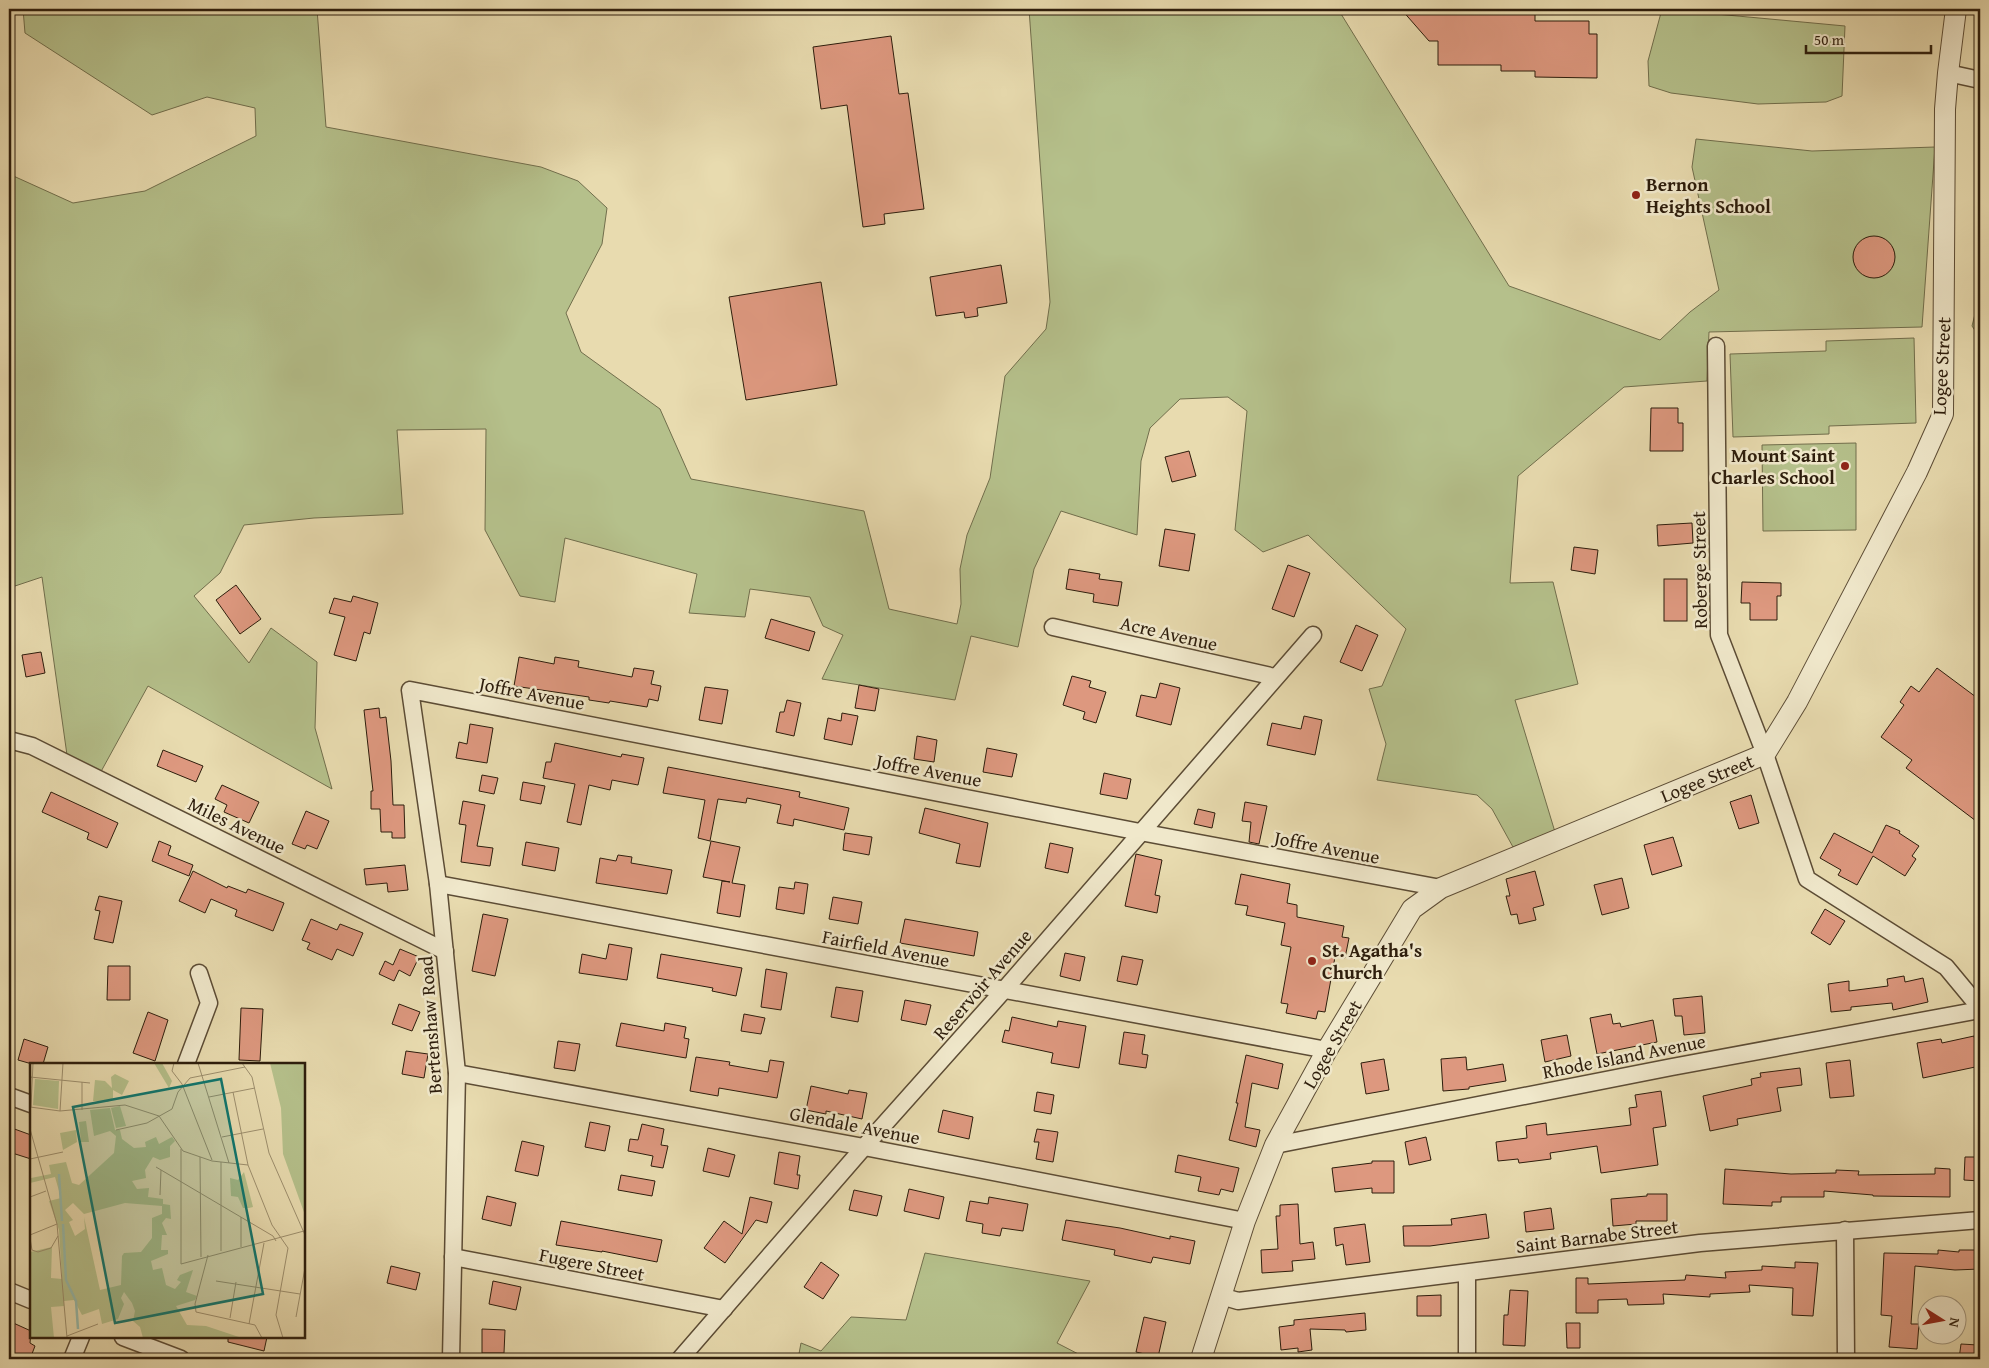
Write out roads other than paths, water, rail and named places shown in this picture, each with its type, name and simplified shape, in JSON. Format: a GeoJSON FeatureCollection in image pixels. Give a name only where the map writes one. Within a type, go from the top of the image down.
{"type":"FeatureCollection","features":[{"type":"Feature","properties":{"kind":"street","name":"Logee Street"},"geometry":{"type":"LineString","coordinates":[[1201,1359],[1245,1221],[1275,1145],[1327,1050],[1412,909],[1441,888],[1765,754],[1798,702],[1917,472],[1942,414],[1945,109],[1956,9]]}},
{"type":"Feature","properties":{"kind":"street"},"geometry":{"type":"LineString","coordinates":[[1948,73],[1980,80]]}},
{"type":"Feature","properties":{"kind":"street","name":"Roberge Street"},"geometry":{"type":"LineString","coordinates":[[1716,346],[1719,635],[1765,754],[1807,878],[1946,967],[1980,1009]]}},
{"type":"Feature","properties":{"kind":"street","name":"Acre Avenue"},"geometry":{"type":"LineString","coordinates":[[1053,627],[1275,678]]}},
{"type":"Feature","properties":{"kind":"street","name":"Reservoir Avenue"},"geometry":{"type":"LineString","coordinates":[[680,1359],[1313,635]]}},
{"type":"Feature","properties":{"kind":"street","name":"Joffre Avenue"},"geometry":{"type":"LineString","coordinates":[[410,690],[1140,832],[1441,888]]}},
{"type":"Feature","properties":{"kind":"street","name":"Bertenshaw Road"},"geometry":{"type":"LineString","coordinates":[[410,690],[438,884],[457,1074],[451,1359]]}},
{"type":"Feature","properties":{"kind":"street","name":"Miles Avenue"},"geometry":{"type":"LineString","coordinates":[[9,740],[32,746],[445,950]]}},
{"type":"Feature","properties":{"kind":"street","name":"Fairfield Avenue"},"geometry":{"type":"LineString","coordinates":[[438,884],[1327,1050]]}},
{"type":"Feature","properties":{"kind":"street"},"geometry":{"type":"LineString","coordinates":[[186,1063],[209,1003],[199,973]]}},
{"type":"Feature","properties":{"kind":"street","name":"Rhode Island Avenue"},"geometry":{"type":"LineString","coordinates":[[1275,1145],[1980,1009]]}},
{"type":"Feature","properties":{"kind":"street","name":"Glendale Avenue"},"geometry":{"type":"LineString","coordinates":[[457,1074],[864,1147],[1245,1221]]}},
{"type":"Feature","properties":{"kind":"street"},"geometry":{"type":"LineString","coordinates":[[9,1096],[30,1104]]}},
{"type":"Feature","properties":{"kind":"street","name":"Saint Barnabe Street"},"geometry":{"type":"LineString","coordinates":[[1221,1296],[1238,1300],[1700,1243],[1980,1220]]}},
{"type":"Feature","properties":{"kind":"street"},"geometry":{"type":"LineString","coordinates":[[1844,1230],[1846,1359]]}},
{"type":"Feature","properties":{"kind":"street","name":"Fugere Street"},"geometry":{"type":"LineString","coordinates":[[453,1257],[724,1309]]}},
{"type":"Feature","properties":{"kind":"street"},"geometry":{"type":"LineString","coordinates":[[1467,1273],[1467,1359]]}},
{"type":"Feature","properties":{"kind":"street"},"geometry":{"type":"LineString","coordinates":[[9,1291],[30,1300]]}},
{"type":"Feature","properties":{"kind":"street"},"geometry":{"type":"LineString","coordinates":[[72,1359],[81,1338]]}},
{"type":"Feature","properties":{"kind":"street"},"geometry":{"type":"LineString","coordinates":[[126,1338],[182,1359]]}},
{"type":"Feature","properties":{"kind":"place","name":"Bernon Heights School"},"geometry":{"type":"Point","coordinates":[1636,195]}},
{"type":"Feature","properties":{"kind":"place","name":"Mount Saint Charles School"},"geometry":{"type":"Point","coordinates":[1845,466]}},
{"type":"Feature","properties":{"kind":"place","name":"St. Agatha's Church"},"geometry":{"type":"Point","coordinates":[1312,961]}}]}
